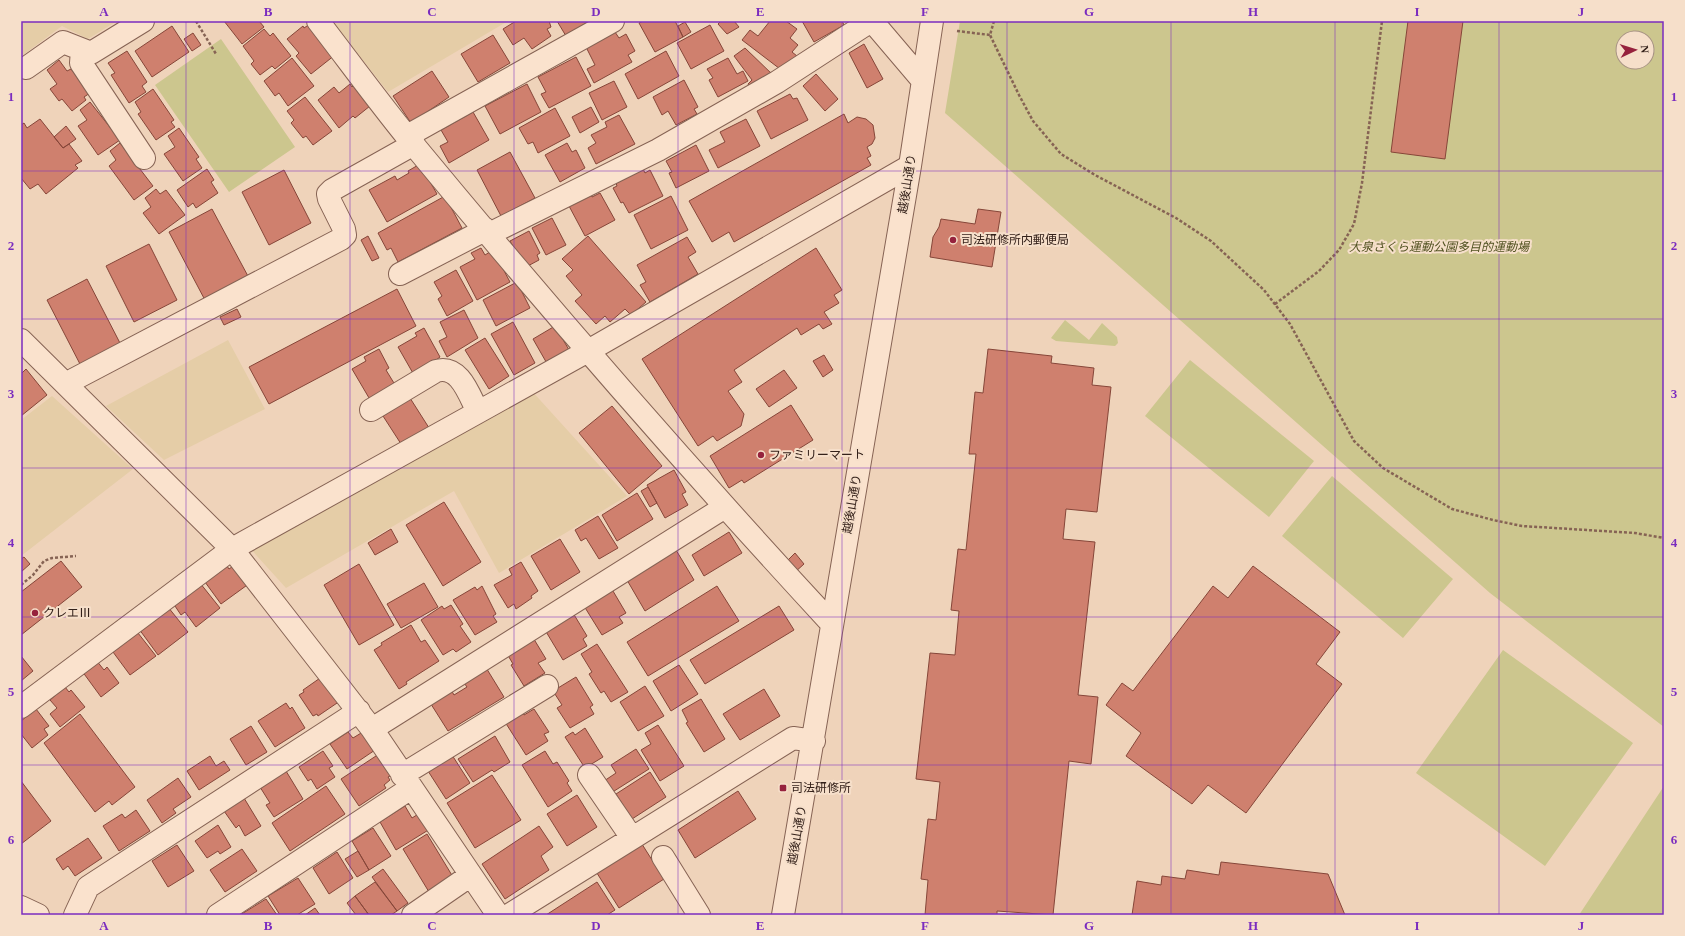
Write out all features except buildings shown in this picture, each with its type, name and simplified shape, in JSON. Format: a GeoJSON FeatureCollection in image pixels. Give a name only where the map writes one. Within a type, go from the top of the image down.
{"type":"FeatureCollection","features":[{"type":"Feature","properties":{"kind":"street"},"geometry":{"type":"LineString","coordinates":[[26,68],[63,42],[91,53],[97,51],[143,21]]}},
{"type":"Feature","properties":{"kind":"street"},"geometry":{"type":"LineString","coordinates":[[318,21],[410,140],[588,352],[725,508],[832,624]]}},
{"type":"Feature","properties":{"kind":"street"},"geometry":{"type":"LineString","coordinates":[[66,384],[341,239],[345,236],[344,229],[328,194],[332,190],[410,140],[613,21]]}},
{"type":"Feature","properties":{"kind":"street"},"geometry":{"type":"LineString","coordinates":[[400,274],[481,232],[658,150],[777,82],[872,21],[923,81]]}},
{"type":"Feature","properties":{"kind":"street","name":"越後山通り"},"geometry":{"type":"LineString","coordinates":[[783,915],[814,741],[832,624],[910,166],[931,24]]}},
{"type":"Feature","properties":{"kind":"street"},"geometry":{"type":"LineString","coordinates":[[82,50],[81,63],[144,158]]}},
{"type":"Feature","properties":{"kind":"street"},"geometry":{"type":"LineString","coordinates":[[21,707],[232,549],[588,352],[910,166]]}},
{"type":"Feature","properties":{"kind":"street"},"geometry":{"type":"LineString","coordinates":[[21,340],[232,549],[359,711],[498,915]]}},
{"type":"Feature","properties":{"kind":"street"},"geometry":{"type":"LineString","coordinates":[[371,410],[436,371],[446,369],[455,373],[460,378],[478,412]]}},
{"type":"Feature","properties":{"kind":"street"},"geometry":{"type":"LineString","coordinates":[[372,729],[725,508]]}},
{"type":"Feature","properties":{"kind":"street"},"geometry":{"type":"LineString","coordinates":[[218,915],[547,686]]}},
{"type":"Feature","properties":{"kind":"street"},"geometry":{"type":"LineString","coordinates":[[75,915],[88,887],[359,711]]}},
{"type":"Feature","properties":{"kind":"street"},"geometry":{"type":"LineString","coordinates":[[509,915],[793,738],[814,741]]}},
{"type":"Feature","properties":{"kind":"street"},"geometry":{"type":"LineString","coordinates":[[589,775],[632,838]]}},
{"type":"Feature","properties":{"kind":"street"},"geometry":{"type":"LineString","coordinates":[[663,857],[700,915]]}},
{"type":"Feature","properties":{"kind":"street"},"geometry":{"type":"LineString","coordinates":[[413,915],[471,875]]}},
{"type":"Feature","properties":{"kind":"street"},"geometry":{"type":"LineString","coordinates":[[21,907],[38,915]]}},
{"type":"Feature","properties":{"kind":"path"},"geometry":{"type":"LineString","coordinates":[[196,21],[216,54]]}},
{"type":"Feature","properties":{"kind":"path"},"geometry":{"type":"LineString","coordinates":[[994,21],[990,35],[1016,90],[1033,121],[1061,154],[1095,175],[1170,215],[1211,241],[1264,290],[1290,324],[1354,441],[1383,468],[1452,509],[1522,526],[1635,533],[1664,538]]}},
{"type":"Feature","properties":{"kind":"path"},"geometry":{"type":"LineString","coordinates":[[1275,304],[1319,271],[1339,250],[1354,224],[1362,182],[1382,21]]}},
{"type":"Feature","properties":{"kind":"path"},"geometry":{"type":"LineString","coordinates":[[931,24],[990,35]]}},
{"type":"Feature","properties":{"kind":"path"},"geometry":{"type":"LineString","coordinates":[[21,585],[33,575],[44,561],[52,558],[76,556]]}},
{"type":"Feature","properties":{"kind":"shaded area"},"geometry":{"type":"Polygon","coordinates":[[[21,21],[117,21],[88,39],[62,26],[23,55],[21,52],[21,21]]]}},
{"type":"Feature","properties":{"kind":"shaded area"},"geometry":{"type":"Polygon","coordinates":[[[332,21],[508,21],[388,92],[332,21]]]}},
{"type":"Feature","properties":{"kind":"shaded area"},"geometry":{"type":"Polygon","coordinates":[[[228,340],[265,409],[164,460],[106,406],[228,340]]]}},
{"type":"Feature","properties":{"kind":"shaded area"},"geometry":{"type":"Polygon","coordinates":[[[531,390],[627,496],[499,573],[454,491],[286,588],[248,546],[531,390]]]}},
{"type":"Feature","properties":{"kind":"shaded area"},"geometry":{"type":"Polygon","coordinates":[[[52,396],[133,469],[21,556],[21,420],[52,396]]]}},
{"type":"Feature","properties":{"kind":"green space","name":"大泉さくら運動公園多目的運動場"},"geometry":{"type":"Polygon","coordinates":[[[960,21],[1664,21],[1664,727],[1490,593],[945,113],[960,21]]]}},
{"type":"Feature","properties":{"kind":"green space"},"geometry":{"type":"Polygon","coordinates":[[[221,39],[295,147],[229,192],[155,85],[221,39]]]}},
{"type":"Feature","properties":{"kind":"green space"},"geometry":{"type":"Polygon","coordinates":[[[1065,320],[1089,340],[1102,323],[1117,337],[1118,343],[1115,346],[1056,341],[1051,338],[1065,320]]]}},
{"type":"Feature","properties":{"kind":"green space"},"geometry":{"type":"Polygon","coordinates":[[[1190,360],[1314,461],[1269,517],[1145,416],[1190,360]]]}},
{"type":"Feature","properties":{"kind":"green space"},"geometry":{"type":"Polygon","coordinates":[[[1332,476],[1453,579],[1403,638],[1282,536],[1332,476]]]}},
{"type":"Feature","properties":{"kind":"green space"},"geometry":{"type":"Polygon","coordinates":[[[1503,650],[1633,743],[1545,866],[1416,773],[1503,650]]]}},
{"type":"Feature","properties":{"kind":"green space"},"geometry":{"type":"Polygon","coordinates":[[[1664,786],[1664,915],[1579,915],[1664,786]]]}},
{"type":"Feature","properties":{"kind":"place","name":"司法研修所内郵便局"},"geometry":{"type":"Point","coordinates":[953,240]}},
{"type":"Feature","properties":{"kind":"place","name":"ファミリーマート"},"geometry":{"type":"Point","coordinates":[761,455]}},
{"type":"Feature","properties":{"kind":"place","name":"クレエⅢ"},"geometry":{"type":"Point","coordinates":[35,613]}},
{"type":"Feature","properties":{"kind":"place","name":"司法研修所"},"geometry":{"type":"Point","coordinates":[783,788]}}]}
